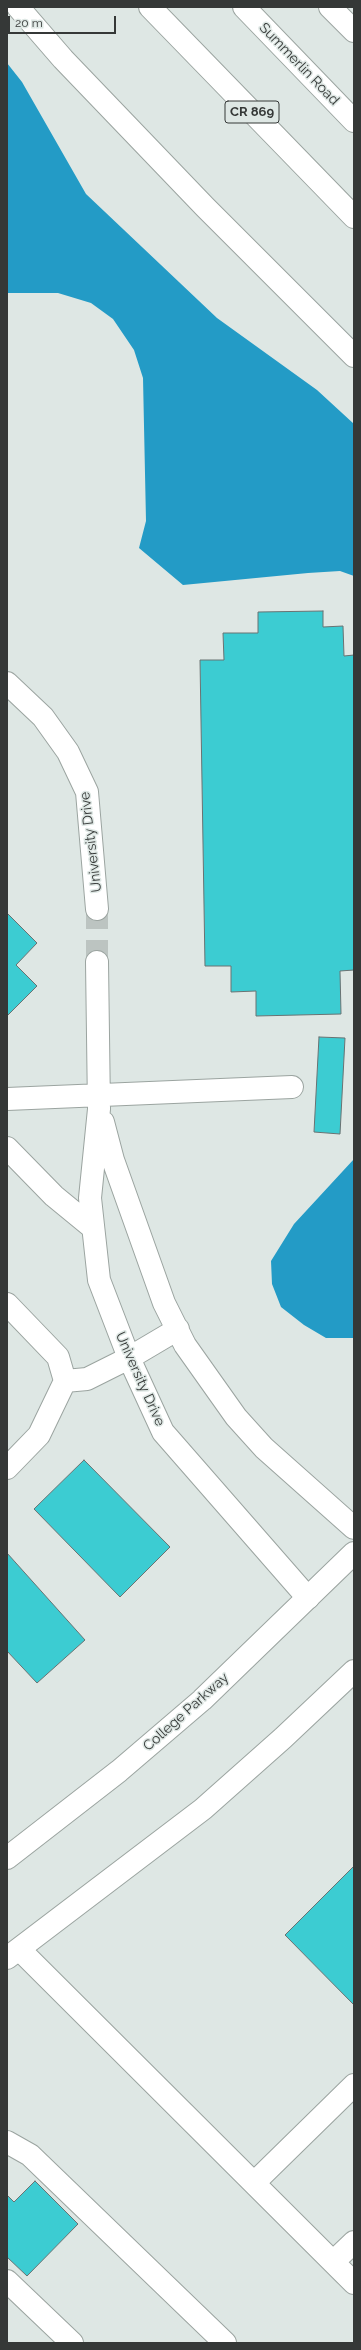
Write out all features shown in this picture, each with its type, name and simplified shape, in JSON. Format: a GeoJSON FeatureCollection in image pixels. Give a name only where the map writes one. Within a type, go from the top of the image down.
{"type":"FeatureCollection","features":[{"type":"Feature","properties":{"kind":"main road"},"geometry":{"type":"LineString","coordinates":[[18,7],[63,59],[199,202],[354,356]]}},
{"type":"Feature","properties":{"kind":"main road","name":"CR 869"},"geometry":{"type":"LineString","coordinates":[[150,7],[354,217]]}},
{"type":"Feature","properties":{"kind":"main road","name":"Summerlin Road"},"geometry":{"type":"LineString","coordinates":[[244,7],[354,121]]}},
{"type":"Feature","properties":{"kind":"main road"},"geometry":{"type":"LineString","coordinates":[[330,7],[354,31]]}},
{"type":"Feature","properties":{"kind":"main road","name":"University Drive"},"geometry":{"type":"LineString","coordinates":[[7,683],[43,717],[68,752],[87,792],[97,909]]}},
{"type":"Feature","properties":{"kind":"main road","name":"University Drive"},"geometry":{"type":"LineString","coordinates":[[97,962],[99,1103],[90,1198],[99,1280],[129,1358],[163,1432],[308,1598]]}},
{"type":"Feature","properties":{"kind":"main road"},"geometry":{"type":"LineString","coordinates":[[7,1099],[99,1103],[292,1087]]}},
{"type":"Feature","properties":{"kind":"main road","name":"University Drive"},"geometry":{"type":"LineString","coordinates":[[99,1103],[113,1160],[164,1303],[185,1345],[211,1384],[236,1417],[294,1476],[354,1528]]}},
{"type":"Feature","properties":{"kind":"main road"},"geometry":{"type":"LineString","coordinates":[[7,1148],[54,1196],[93,1228]]}},
{"type":"Feature","properties":{"kind":"main road"},"geometry":{"type":"LineString","coordinates":[[7,1304],[58,1357],[65,1381],[39,1435],[7,1468]]}},
{"type":"Feature","properties":{"kind":"main road"},"geometry":{"type":"LineString","coordinates":[[65,1381],[87,1379],[129,1358],[178,1329]]}},
{"type":"Feature","properties":{"kind":"main road","name":"College Parkway"},"geometry":{"type":"LineString","coordinates":[[7,1858],[119,1771],[196,1706],[354,1553]]}},
{"type":"Feature","properties":{"kind":"main road"},"geometry":{"type":"LineString","coordinates":[[354,1671],[283,1738],[203,1809],[13,1954],[254,2183],[354,2283]]}},
{"type":"Feature","properties":{"kind":"main road"},"geometry":{"type":"LineString","coordinates":[[254,2183],[354,2085]]}},
{"type":"Feature","properties":{"kind":"main road"},"geometry":{"type":"LineString","coordinates":[[7,2142],[30,2155],[225,2343]]}},
{"type":"Feature","properties":{"kind":"main road"},"geometry":{"type":"LineString","coordinates":[[333,2262],[354,2242]]}},
{"type":"Feature","properties":{"kind":"main road"},"geometry":{"type":"LineString","coordinates":[[7,2281],[72,2343]]}},
{"type":"Feature","properties":{"kind":"water"},"geometry":{"type":"Polygon","coordinates":[[[7,63],[22,82],[86,194],[217,318],[317,390],[354,424],[354,576],[340,571],[183,585],[139,548],[146,521],[143,378],[134,350],[113,319],[91,303],[58,293],[7,293],[7,63]]]}},
{"type":"Feature","properties":{"kind":"water"},"geometry":{"type":"Polygon","coordinates":[[[354,1159],[354,1338],[326,1338],[304,1325],[281,1307],[272,1284],[271,1261],[294,1224],[354,1159]]]}},
{"type":"Feature","properties":{"kind":"building"},"geometry":{"type":"Polygon","coordinates":[[[323,611],[323,627],[343,626],[344,656],[354,655],[354,970],[340,971],[341,1014],[256,1016],[256,991],[231,992],[231,966],[205,966],[200,660],[224,660],[223,633],[258,633],[258,612],[323,611]]]}},
{"type":"Feature","properties":{"kind":"building"},"geometry":{"type":"Polygon","coordinates":[[[7,913],[37,943],[16,965],[37,986],[7,1016],[7,913]]]}},
{"type":"Feature","properties":{"kind":"building"},"geometry":{"type":"Polygon","coordinates":[[[319,1037],[345,1038],[340,1134],[314,1132],[319,1037]]]}},
{"type":"Feature","properties":{"kind":"building"},"geometry":{"type":"Polygon","coordinates":[[[84,1460],[170,1547],[120,1597],[34,1509],[84,1460]]]}},
{"type":"Feature","properties":{"kind":"building"},"geometry":{"type":"Polygon","coordinates":[[[7,1553],[85,1640],[37,1683],[7,1651],[7,1553]]]}},
{"type":"Feature","properties":{"kind":"building"},"geometry":{"type":"Polygon","coordinates":[[[354,1866],[354,2005],[285,1935],[354,1866]]]}},
{"type":"Feature","properties":{"kind":"building"},"geometry":{"type":"Polygon","coordinates":[[[35,2181],[78,2224],[27,2276],[7,2257],[7,2195],[14,2202],[35,2181]]]}},
{"type":"Feature","properties":{"kind":"tunnel"},"geometry":{"type":"LineString","coordinates":[[97,909],[97,962]]}}]}
